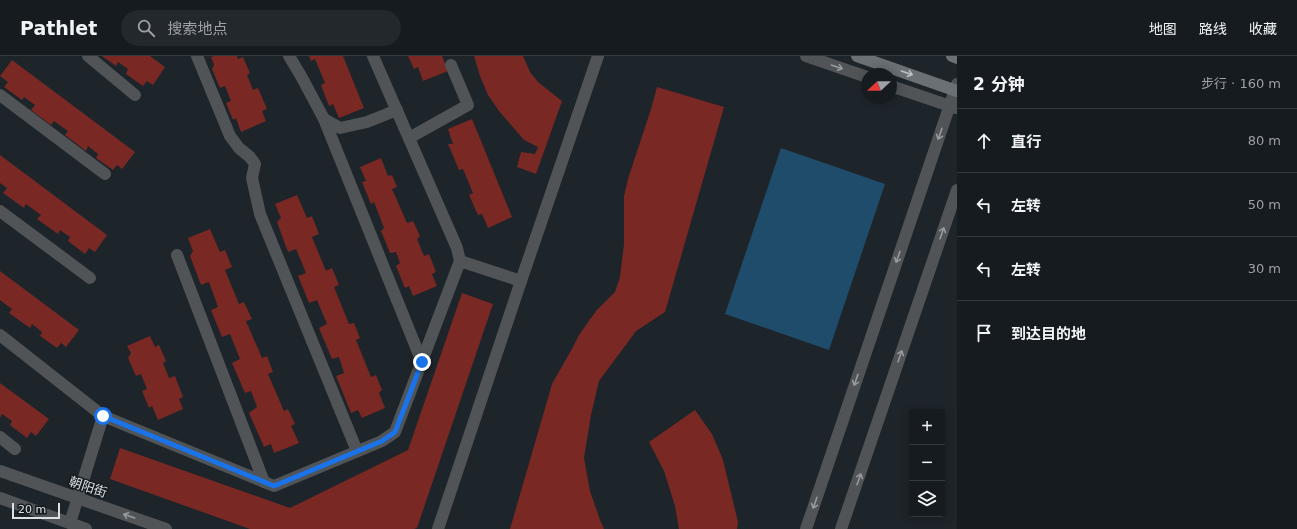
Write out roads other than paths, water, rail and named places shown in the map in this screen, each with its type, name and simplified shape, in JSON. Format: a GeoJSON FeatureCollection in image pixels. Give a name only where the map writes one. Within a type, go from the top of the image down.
{"type":"FeatureCollection","features":[{"type":"Feature","properties":{"kind":"main road"},"geometry":{"type":"LineString","coordinates":[[856,56],[956,88]]}},
{"type":"Feature","properties":{"kind":"main road"},"geometry":{"type":"LineString","coordinates":[[952,56],[957,58]]}},
{"type":"Feature","properties":{"kind":"street"},"geometry":{"type":"LineString","coordinates":[[88,56],[135,95]]}},
{"type":"Feature","properties":{"kind":"street"},"geometry":{"type":"LineString","coordinates":[[197,56],[230,136],[239,148],[250,157],[255,164],[252,178],[260,214],[357,451]]}},
{"type":"Feature","properties":{"kind":"street"},"geometry":{"type":"LineString","coordinates":[[289,56],[324,119],[422,362]]}},
{"type":"Feature","properties":{"kind":"street"},"geometry":{"type":"LineString","coordinates":[[0,335],[103,416],[274,486],[382,441],[395,432],[460,262],[457,248],[373,56]]}},
{"type":"Feature","properties":{"kind":"street"},"geometry":{"type":"LineString","coordinates":[[438,529],[598,56]]}},
{"type":"Feature","properties":{"kind":"street"},"geometry":{"type":"LineString","coordinates":[[806,56],[861,75]]}},
{"type":"Feature","properties":{"kind":"street"},"geometry":{"type":"LineString","coordinates":[[409,138],[468,105],[451,64]]}},
{"type":"Feature","properties":{"kind":"street"},"geometry":{"type":"LineString","coordinates":[[897,88],[953,107]]}},
{"type":"Feature","properties":{"kind":"street"},"geometry":{"type":"LineString","coordinates":[[806,529],[953,107],[956,88]]}},
{"type":"Feature","properties":{"kind":"street"},"geometry":{"type":"LineString","coordinates":[[0,95],[105,174]]}},
{"type":"Feature","properties":{"kind":"street"},"geometry":{"type":"LineString","coordinates":[[324,119],[340,128],[367,122],[397,110]]}},
{"type":"Feature","properties":{"kind":"street"},"geometry":{"type":"LineString","coordinates":[[842,529],[957,190]]}},
{"type":"Feature","properties":{"kind":"street"},"geometry":{"type":"LineString","coordinates":[[0,211],[90,278]]}},
{"type":"Feature","properties":{"kind":"street"},"geometry":{"type":"LineString","coordinates":[[177,255],[264,482]]}},
{"type":"Feature","properties":{"kind":"street"},"geometry":{"type":"LineString","coordinates":[[460,262],[521,281]]}},
{"type":"Feature","properties":{"kind":"street"},"geometry":{"type":"LineString","coordinates":[[70,523],[103,416]]}},
{"type":"Feature","properties":{"kind":"street"},"geometry":{"type":"LineString","coordinates":[[0,437],[15,449]]}},
{"type":"Feature","properties":{"kind":"street","name":"朝阳街"},"geometry":{"type":"LineString","coordinates":[[0,471],[166,529]]}},
{"type":"Feature","properties":{"kind":"street"},"geometry":{"type":"LineString","coordinates":[[0,498],[86,529]]}}]}
